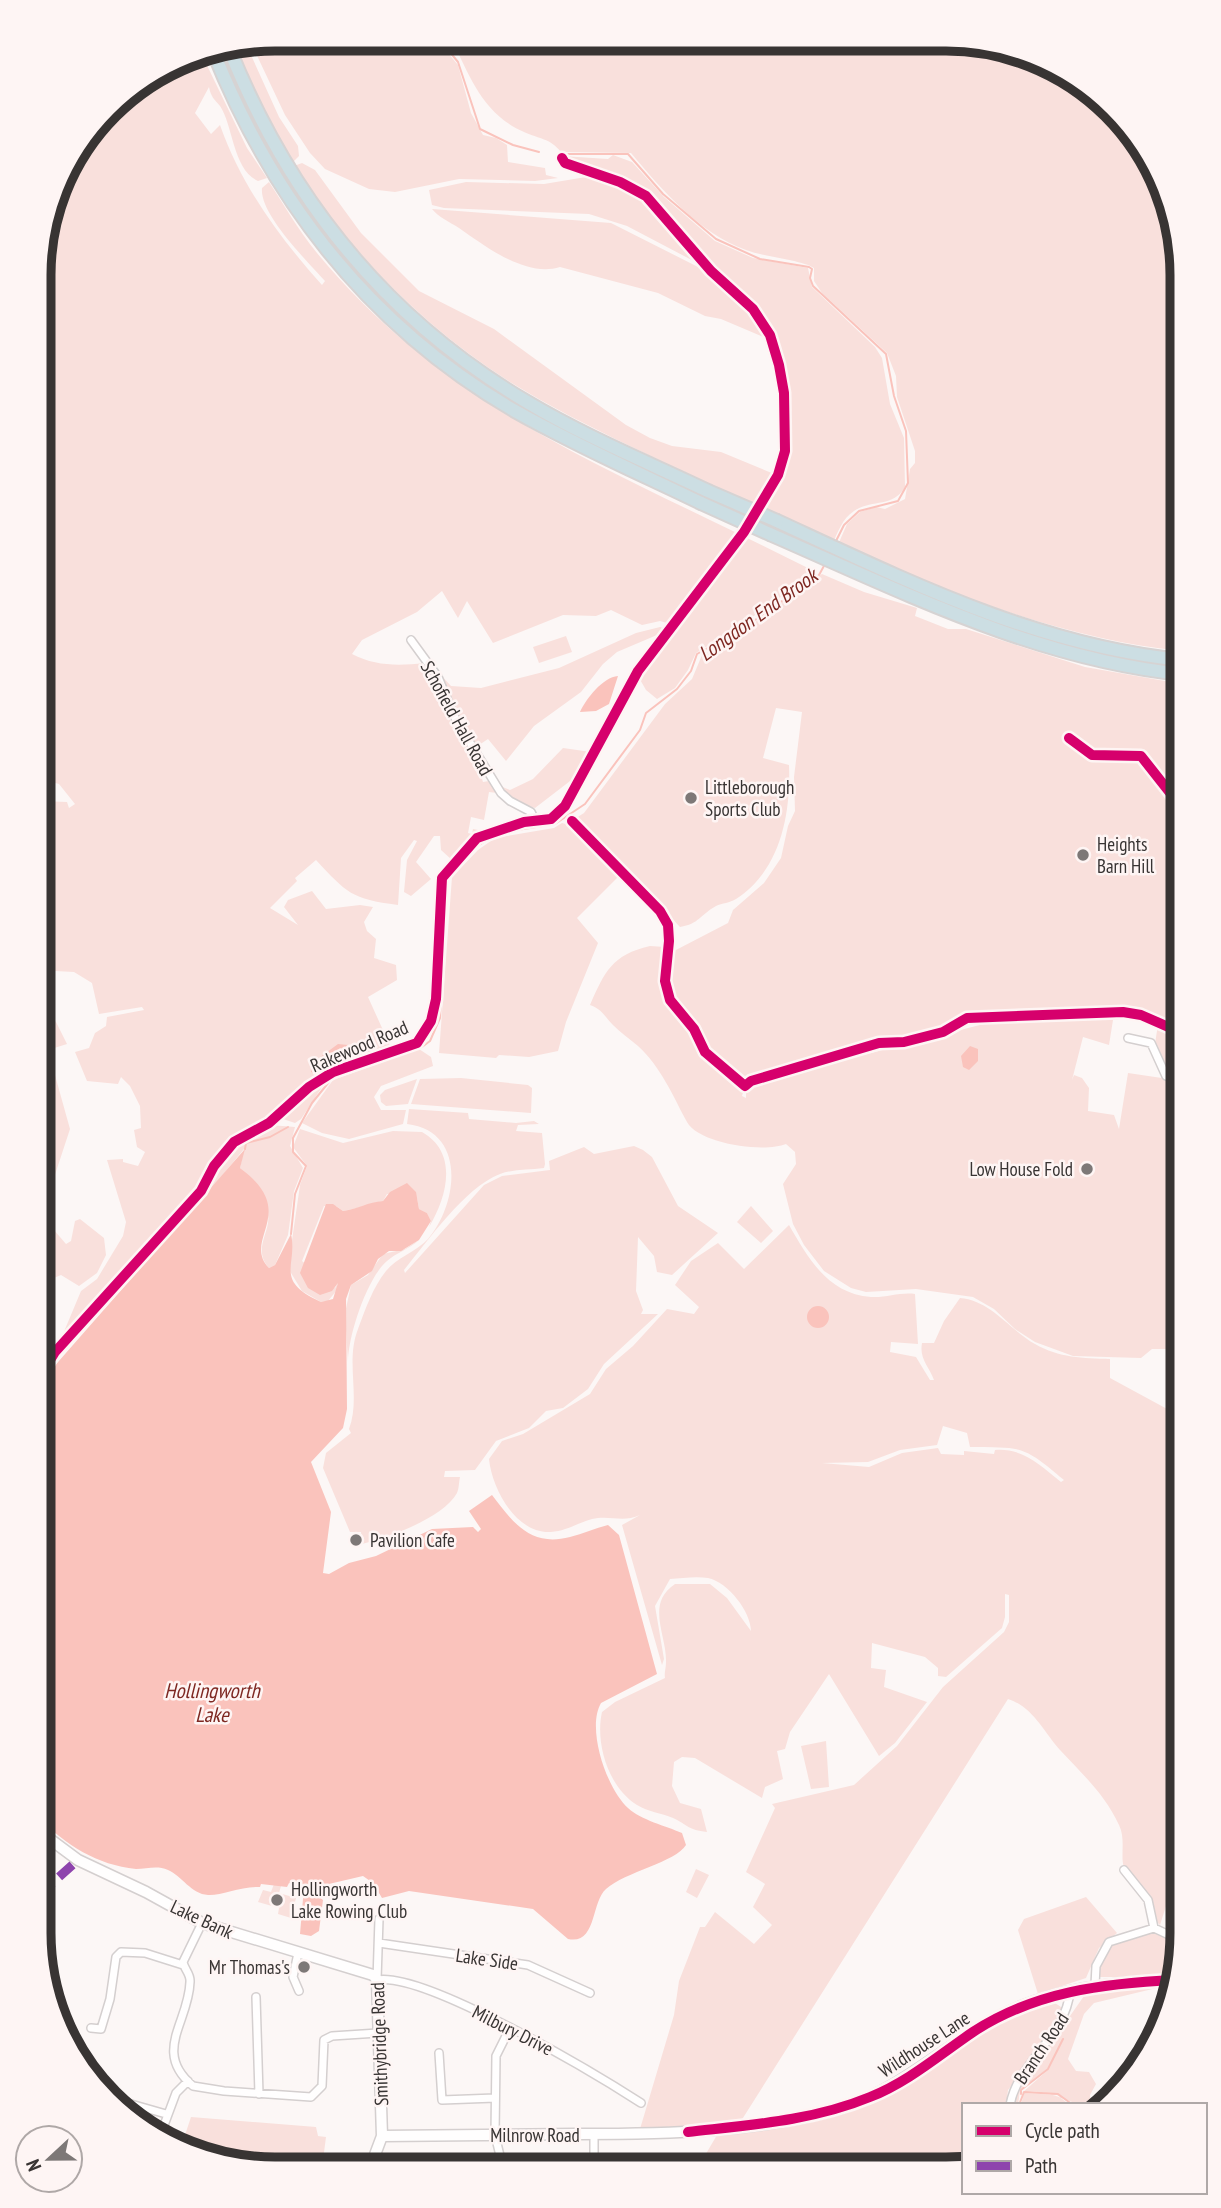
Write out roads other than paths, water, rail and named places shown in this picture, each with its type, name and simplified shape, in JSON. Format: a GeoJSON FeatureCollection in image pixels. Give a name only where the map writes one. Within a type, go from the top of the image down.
{"type":"FeatureCollection","features":[{"type":"Feature","properties":{"kind":"highway"},"geometry":{"type":"LineString","coordinates":[[232,55],[247,94],[305,197],[364,271],[415,321],[471,365],[525,401],[708,491],[925,587],[1034,629],[1095,646],[1170,658]]}},
{"type":"Feature","properties":{"kind":"highway"},"geometry":{"type":"LineString","coordinates":[[216,58],[233,101],[291,203],[351,279],[403,329],[454,370],[514,410],[701,503],[914,599],[1026,641],[1093,658],[1170,672]]}},
{"type":"Feature","properties":{"kind":"main road","name":"Lake Bank"},"geometry":{"type":"LineString","coordinates":[[51,1840],[78,1860],[156,1897],[202,1923],[298,1953],[338,1962],[369,1973],[377,1980]]}},
{"type":"Feature","properties":{"kind":"main road","name":"Smithybridge Road"},"geometry":{"type":"LineString","coordinates":[[374,2157],[382,2136],[377,1980]]}},
{"type":"Feature","properties":{"kind":"main road","name":"Wildhouse Lane"},"geometry":{"type":"LineString","coordinates":[[688,2133],[804,2118],[871,2097],[912,2075],[997,2018],[1070,1991],[1095,1985],[1165,1981]]}},
{"type":"Feature","properties":{"kind":"main road","name":"Milnrow Road"},"geometry":{"type":"LineString","coordinates":[[382,2136],[688,2133]]}},
{"type":"Feature","properties":{"kind":"street","name":"Rakewood Road"},"geometry":{"type":"LineString","coordinates":[[51,1358],[201,1191],[226,1150],[269,1123],[309,1087],[333,1072],[418,1043],[432,1021],[436,999],[442,878],[477,838],[535,820],[551,819],[565,806],[638,671],[744,532],[778,475],[786,451],[784,393],[770,335],[753,309],[711,271],[637,189],[565,163],[562,158]]}},
{"type":"Feature","properties":{"kind":"street","name":"Schofield Hall Road"},"geometry":{"type":"LineString","coordinates":[[411,640],[438,677],[456,720],[501,793],[510,801],[531,811],[535,820]]}},
{"type":"Feature","properties":{"kind":"street"},"geometry":{"type":"LineString","coordinates":[[1128,1038],[1151,1043],[1166,1076],[1170,1077]]}},
{"type":"Feature","properties":{"kind":"street"},"geometry":{"type":"LineString","coordinates":[[1124,1870],[1147,1900],[1154,1928]]}},
{"type":"Feature","properties":{"kind":"street","name":"Smithybridge Road"},"geometry":{"type":"LineString","coordinates":[[377,1980],[379,1919]]}},
{"type":"Feature","properties":{"kind":"street"},"geometry":{"type":"LineString","coordinates":[[183,1965],[202,1923]]}},
{"type":"Feature","properties":{"kind":"street"},"geometry":{"type":"LineString","coordinates":[[1095,1985],[1096,1966],[1109,1942],[1154,1928],[1170,1935]]}},
{"type":"Feature","properties":{"kind":"street","name":"Lake Side"},"geometry":{"type":"LineString","coordinates":[[379,1943],[528,1965],[590,1993]]}},
{"type":"Feature","properties":{"kind":"street"},"geometry":{"type":"LineString","coordinates":[[91,2028],[101,2029],[110,1999],[116,1957],[121,1952],[145,1953],[183,1965],[190,1976],[190,1986],[173,2047],[176,2063],[188,2081],[199,2088],[315,2096],[322,2086],[324,2040],[332,2036],[378,2032]]}},
{"type":"Feature","properties":{"kind":"street"},"geometry":{"type":"LineString","coordinates":[[298,1953],[293,1977],[299,1991]]}},
{"type":"Feature","properties":{"kind":"street","name":"Milbury Drive"},"geometry":{"type":"LineString","coordinates":[[377,1980],[389,1978],[421,1987],[510,2028],[574,2062],[641,2103]]}},
{"type":"Feature","properties":{"kind":"street","name":"Branch Road"},"geometry":{"type":"LineString","coordinates":[[1011,2103],[1018,2079],[1046,2046],[1069,2010],[1070,1991]]}},
{"type":"Feature","properties":{"kind":"street"},"geometry":{"type":"LineString","coordinates":[[256,1997],[259,2094]]}},
{"type":"Feature","properties":{"kind":"street"},"geometry":{"type":"LineString","coordinates":[[500,2157],[495,2135],[496,2056],[510,2028]]}},
{"type":"Feature","properties":{"kind":"street"},"geometry":{"type":"LineString","coordinates":[[439,2053],[442,2100],[495,2098]]}},
{"type":"Feature","properties":{"kind":"street"},"geometry":{"type":"LineString","coordinates":[[163,2127],[177,2093],[188,2081]]}},
{"type":"Feature","properties":{"kind":"street"},"geometry":{"type":"LineString","coordinates":[[131,2104],[166,2114]]}},
{"type":"Feature","properties":{"kind":"street"},"geometry":{"type":"LineString","coordinates":[[594,2134],[594,2157]]}},
{"type":"Feature","properties":{"kind":"water"},"geometry":{"type":"Polygon","coordinates":[[[618,676],[609,704],[596,711],[580,712],[601,684],[618,676]]]}},
{"type":"Feature","properties":{"kind":"water"},"geometry":{"type":"Polygon","coordinates":[[[338,1044],[348,1045],[347,1057],[316,1074],[311,1072],[311,1064],[338,1044]]]}},
{"type":"Feature","properties":{"kind":"water"},"geometry":{"type":"Polygon","coordinates":[[[970,1046],[978,1049],[978,1061],[969,1070],[963,1067],[961,1056],[970,1046]]]}},
{"type":"Feature","properties":{"kind":"water","name":"Hollingworth Lake"},"geometry":{"type":"Polygon","coordinates":[[[245,1149],[240,1168],[258,1184],[269,1212],[261,1246],[262,1257],[269,1268],[275,1265],[291,1234],[292,1279],[297,1287],[321,1302],[333,1299],[338,1283],[332,1291],[320,1295],[308,1288],[300,1273],[326,1204],[333,1204],[343,1211],[353,1209],[383,1201],[390,1192],[407,1183],[416,1192],[419,1209],[427,1213],[431,1221],[419,1240],[401,1251],[389,1251],[378,1259],[372,1271],[351,1285],[346,1299],[347,1409],[343,1428],[311,1462],[331,1512],[323,1573],[329,1574],[349,1563],[376,1556],[432,1529],[473,1527],[478,1532],[481,1529],[469,1511],[492,1495],[516,1524],[544,1539],[575,1536],[608,1525],[619,1535],[657,1674],[601,1703],[597,1714],[597,1743],[606,1773],[620,1799],[640,1816],[682,1833],[686,1845],[672,1857],[625,1877],[606,1889],[601,1895],[589,1929],[584,1936],[577,1939],[568,1939],[533,1909],[409,1891],[382,1898],[373,1883],[363,1876],[316,1887],[314,1893],[323,1900],[319,1931],[311,1936],[300,1934],[304,1887],[289,1883],[287,1887],[261,1884],[260,1887],[219,1894],[202,1894],[164,1869],[136,1869],[108,1863],[83,1852],[60,1837],[51,1829],[51,1370],[245,1149]]]}},
{"type":"Feature","properties":{"kind":"water"},"geometry":{"type":"Polygon","coordinates":[[[818,1306],[828,1313],[829,1317],[822,1327],[818,1328],[808,1321],[807,1317],[814,1307],[818,1306]]]}},
{"type":"Feature","properties":{"kind":"waterway","name":"Longdon End Brook"},"geometry":{"type":"LineString","coordinates":[[449,51],[458,62],[480,129],[513,145],[539,152]]}},
{"type":"Feature","properties":{"kind":"waterway","name":"Longdon End Brook"},"geometry":{"type":"LineString","coordinates":[[567,154],[628,154],[663,194],[716,239],[760,259],[809,267],[812,269],[810,278],[813,286],[886,354],[894,396],[906,431],[908,483],[898,501],[859,511],[844,525],[835,543]]}},
{"type":"Feature","properties":{"kind":"waterway","name":"Longdon End Brook"},"geometry":{"type":"LineString","coordinates":[[505,832],[555,824],[585,804],[640,730],[646,713],[677,689],[691,671],[697,654],[748,625],[819,575],[825,564]]}},
{"type":"Feature","properties":{"kind":"waterway","name":"Longdon End Brook"},"geometry":{"type":"LineString","coordinates":[[291,1234],[295,1194],[306,1166],[293,1152],[293,1138],[312,1103],[333,1077],[422,1047],[430,1041],[440,1018],[448,876],[474,848],[494,836]]}},
{"type":"Feature","properties":{"kind":"waterway"},"geometry":{"type":"LineString","coordinates":[[245,1149],[246,1143],[270,1137],[288,1127]]}},
{"type":"Feature","properties":{"kind":"waterway"},"geometry":{"type":"LineString","coordinates":[[1021,2094],[1021,2090],[1048,2069],[1063,2039]]}},
{"type":"Feature","properties":{"kind":"waterway"},"geometry":{"type":"LineString","coordinates":[[1020,2103],[1024,2092],[1058,2094],[1070,2103]]}},
{"type":"Feature","properties":{"kind":"place","name":"Littleborough Sports Club"},"geometry":{"type":"Point","coordinates":[691,798]}},
{"type":"Feature","properties":{"kind":"place","name":"Heights Barn Hill"},"geometry":{"type":"Point","coordinates":[1083,855]}},
{"type":"Feature","properties":{"kind":"place","name":"Low House Fold"},"geometry":{"type":"Point","coordinates":[1087,1169]}},
{"type":"Feature","properties":{"kind":"place","name":"Pavilion Cafe"},"geometry":{"type":"Point","coordinates":[356,1540]}},
{"type":"Feature","properties":{"kind":"place","name":"Hollingworth Lake Rowing Club"},"geometry":{"type":"Point","coordinates":[277,1900]}},
{"type":"Feature","properties":{"kind":"place","name":"Mr Thomas's"},"geometry":{"type":"Point","coordinates":[304,1967]}}]}
